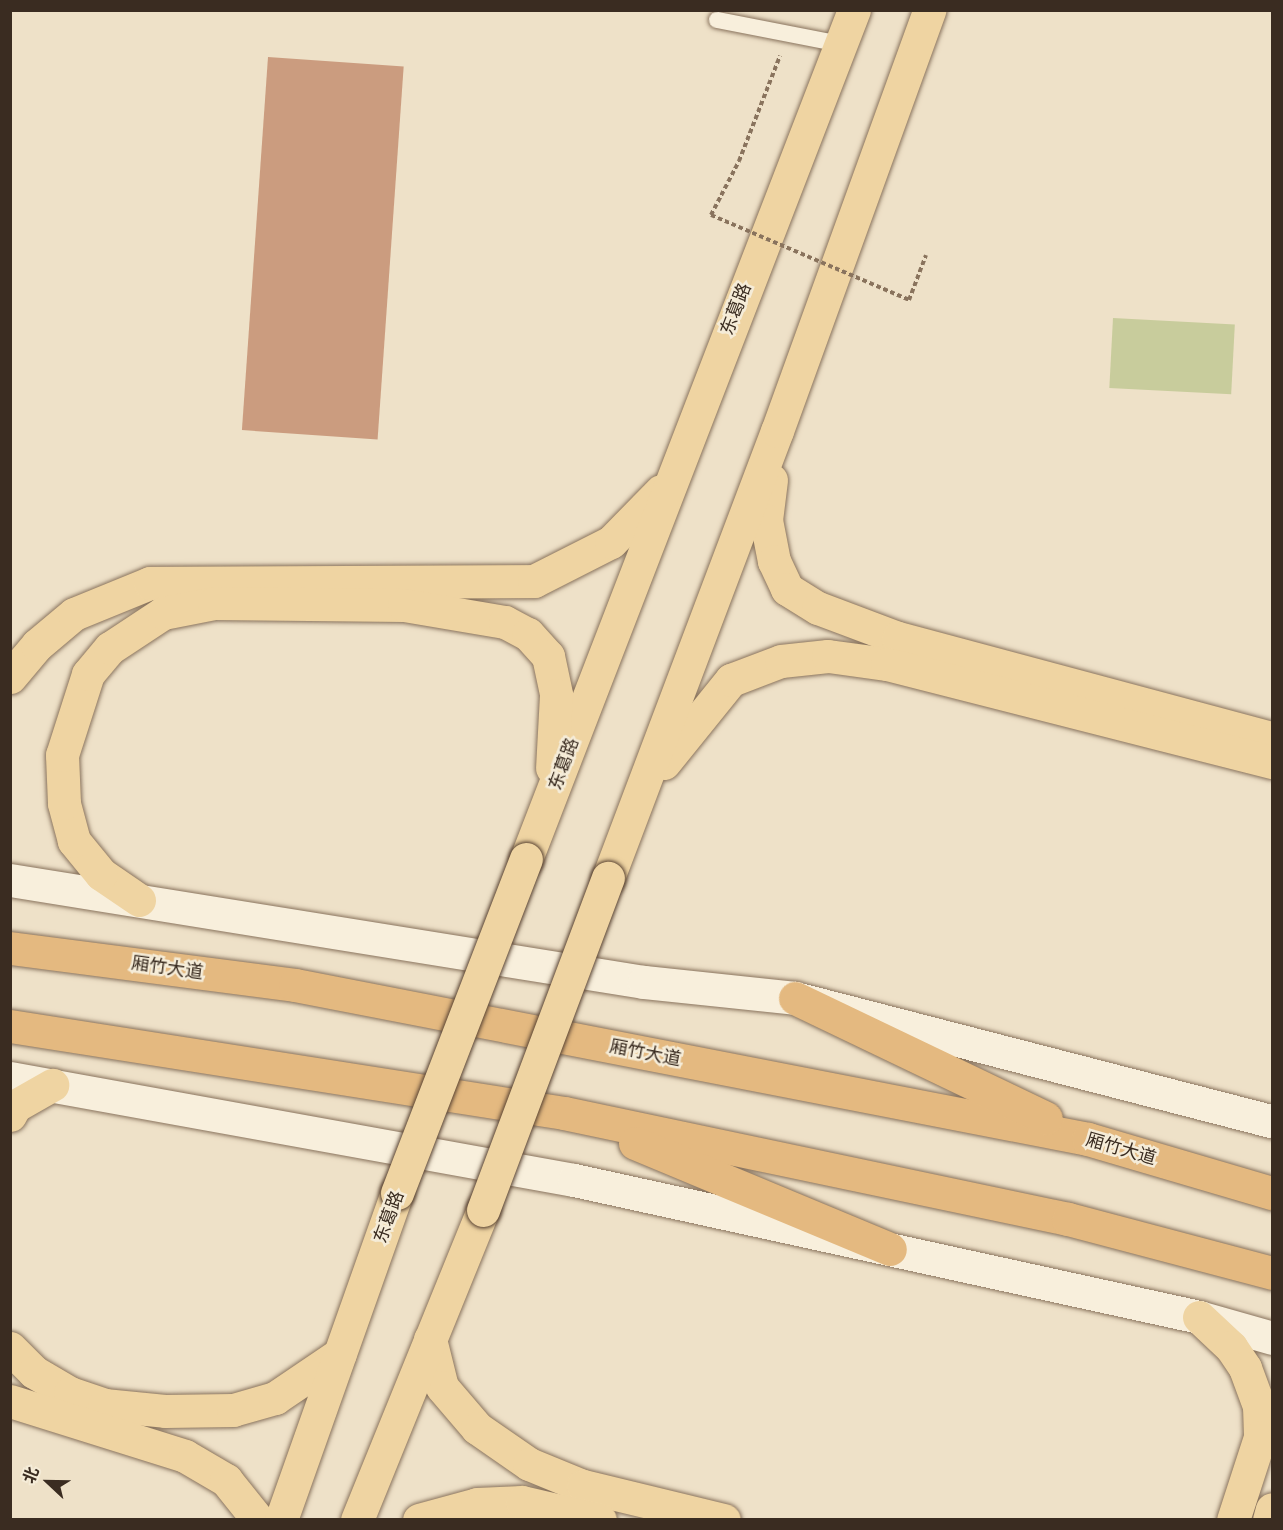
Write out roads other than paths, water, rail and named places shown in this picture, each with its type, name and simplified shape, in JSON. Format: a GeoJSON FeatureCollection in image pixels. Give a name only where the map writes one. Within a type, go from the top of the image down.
{"type":"FeatureCollection","features":[{"type":"Feature","properties":{"kind":"highway","name":"厢竹大道"},"geometry":{"type":"LineString","coordinates":[[10,948],[296,985],[1088,1139],[1272,1193]]}},
{"type":"Feature","properties":{"kind":"highway"},"geometry":{"type":"LineString","coordinates":[[795,998],[1088,1139]]}},
{"type":"Feature","properties":{"kind":"highway"},"geometry":{"type":"LineString","coordinates":[[10,1026],[564,1113],[1068,1219],[1272,1273]]}},
{"type":"Feature","properties":{"kind":"highway"},"geometry":{"type":"LineString","coordinates":[[564,1113],[890,1249]]}},
{"type":"Feature","properties":{"kind":"main road","name":"东葛路"},"geometry":{"type":"LineString","coordinates":[[281,1520],[397,1193],[551,799],[668,484],[854,10]]}},
{"type":"Feature","properties":{"kind":"main road"},"geometry":{"type":"LineString","coordinates":[[357,1520],[483,1210],[608,878],[641,797],[777,431],[929,10]]}},
{"type":"Feature","properties":{"kind":"main road"},"geometry":{"type":"LineString","coordinates":[[777,431],[766,519],[774,561],[787,589],[818,608],[898,638],[1272,738]]}},
{"type":"Feature","properties":{"kind":"main road"},"geometry":{"type":"LineString","coordinates":[[10,677],[37,645],[74,614],[150,583],[196,579],[534,581],[611,542],[668,484]]}},
{"type":"Feature","properties":{"kind":"main road"},"geometry":{"type":"LineString","coordinates":[[139,900],[101,874],[74,841],[63,803],[62,755],[88,675],[110,648],[163,613],[214,603],[404,605],[505,622],[528,634],[548,656],[555,695],[551,799]]}},
{"type":"Feature","properties":{"kind":"main road"},"geometry":{"type":"LineString","coordinates":[[641,797],[731,681],[781,661],[828,656],[887,664],[1272,762]]}},
{"type":"Feature","properties":{"kind":"main road"},"geometry":{"type":"LineString","coordinates":[[10,880],[644,982],[795,998],[1272,1121]]}},
{"type":"Feature","properties":{"kind":"main road"},"geometry":{"type":"LineString","coordinates":[[10,1078],[574,1180],[1199,1317],[1272,1338]]}},
{"type":"Feature","properties":{"kind":"main road"},"geometry":{"type":"LineString","coordinates":[[10,1115],[15,1106],[52,1085]]}},
{"type":"Feature","properties":{"kind":"main road"},"geometry":{"type":"LineString","coordinates":[[1199,1317],[1232,1347],[1245,1368],[1259,1406],[1260,1437],[1233,1520]]}},
{"type":"Feature","properties":{"kind":"main road"},"geometry":{"type":"LineString","coordinates":[[430,1339],[442,1387],[477,1428],[529,1464],[583,1486],[724,1520]]}},
{"type":"Feature","properties":{"kind":"main road"},"geometry":{"type":"LineString","coordinates":[[10,1348],[34,1372],[70,1393],[104,1405],[165,1411],[233,1410],[275,1398],[340,1354]]}},
{"type":"Feature","properties":{"kind":"main road"},"geometry":{"type":"LineString","coordinates":[[10,1401],[185,1456],[226,1480],[258,1520]]}},
{"type":"Feature","properties":{"kind":"main road"},"geometry":{"type":"LineString","coordinates":[[418,1520],[477,1504],[522,1502],[600,1520]]}},
{"type":"Feature","properties":{"kind":"main road"},"geometry":{"type":"LineString","coordinates":[[1269,1520],[1272,1509]]}},
{"type":"Feature","properties":{"kind":"lane"},"geometry":{"type":"LineString","coordinates":[[717,20],[840,44]]}}]}
